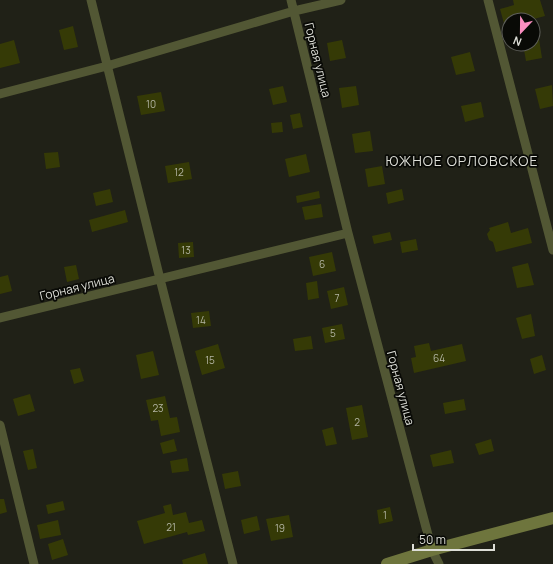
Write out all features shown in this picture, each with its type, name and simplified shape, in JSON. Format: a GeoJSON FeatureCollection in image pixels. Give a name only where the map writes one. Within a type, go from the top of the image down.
{"type":"FeatureCollection","features":[{"type":"Feature","properties":{"kind":"street"},"geometry":{"type":"LineString","coordinates":[[91,0],[160,279],[233,564]]}},
{"type":"Feature","properties":{"kind":"street"},"geometry":{"type":"LineString","coordinates":[[291,0],[294,11],[341,0]]}},
{"type":"Feature","properties":{"kind":"street"},"geometry":{"type":"LineString","coordinates":[[488,0],[553,250]]}},
{"type":"Feature","properties":{"kind":"street","name":"Горная улица"},"geometry":{"type":"LineString","coordinates":[[0,94],[107,66],[294,11],[348,233],[432,550],[439,564]]}},
{"type":"Feature","properties":{"kind":"street","name":"Горная улица"},"geometry":{"type":"LineString","coordinates":[[0,318],[348,233]]}},
{"type":"Feature","properties":{"kind":"street"},"geometry":{"type":"LineString","coordinates":[[0,425],[34,564]]}},
{"type":"Feature","properties":{"kind":"street"},"geometry":{"type":"LineString","coordinates":[[387,564],[432,550],[553,518]]}},
{"type":"Feature","properties":{"kind":"building"},"geometry":{"type":"Polygon","coordinates":[[[513,0],[540,0],[545,16],[541,17],[541,12],[501,13],[500,9],[514,5],[513,0]]]}},
{"type":"Feature","properties":{"kind":"building"},"geometry":{"type":"Polygon","coordinates":[[[73,26],[78,47],[64,50],[59,30],[73,26]]]}},
{"type":"Feature","properties":{"kind":"building"},"geometry":{"type":"Polygon","coordinates":[[[14,40],[20,63],[0,68],[0,44],[14,40]]]}},
{"type":"Feature","properties":{"kind":"building"},"geometry":{"type":"Polygon","coordinates":[[[342,40],[346,58],[330,61],[327,43],[342,40]]]}},
{"type":"Feature","properties":{"kind":"building"},"geometry":{"type":"Polygon","coordinates":[[[470,52],[475,71],[456,75],[451,57],[470,52]]]}},
{"type":"Feature","properties":{"kind":"building"},"geometry":{"type":"Polygon","coordinates":[[[524,52],[541,52],[542,58],[526,61],[524,52]]]}},
{"type":"Feature","properties":{"kind":"building"},"geometry":{"type":"Polygon","coordinates":[[[552,85],[553,106],[540,109],[535,89],[552,85]]]}},
{"type":"Feature","properties":{"kind":"building"},"geometry":{"type":"Polygon","coordinates":[[[283,86],[287,102],[273,105],[269,89],[283,86]]]}},
{"type":"Feature","properties":{"kind":"building"},"geometry":{"type":"Polygon","coordinates":[[[356,86],[359,105],[342,108],[339,88],[356,86]]]}},
{"type":"Feature","properties":{"kind":"building"},"geometry":{"type":"Polygon","coordinates":[[[161,92],[165,111],[141,115],[137,96],[161,92]]]}},
{"type":"Feature","properties":{"kind":"building"},"geometry":{"type":"Polygon","coordinates":[[[481,102],[484,117],[465,122],[461,106],[481,102]]]}},
{"type":"Feature","properties":{"kind":"building"},"geometry":{"type":"Polygon","coordinates":[[[300,113],[303,127],[293,129],[290,115],[300,113]]]}},
{"type":"Feature","properties":{"kind":"building"},"geometry":{"type":"Polygon","coordinates":[[[282,122],[283,132],[272,133],[271,123],[282,122]]]}},
{"type":"Feature","properties":{"kind":"building"},"geometry":{"type":"Polygon","coordinates":[[[370,131],[373,151],[355,153],[352,134],[370,131]]]}},
{"type":"Feature","properties":{"kind":"building"},"geometry":{"type":"Polygon","coordinates":[[[58,152],[60,167],[46,169],[44,153],[58,152]]]}},
{"type":"Feature","properties":{"kind":"building"},"geometry":{"type":"Polygon","coordinates":[[[306,154],[310,172],[289,177],[285,159],[306,154]]]}},
{"type":"Feature","properties":{"kind":"building"},"geometry":{"type":"Polygon","coordinates":[[[189,162],[192,179],[168,183],[165,166],[189,162]]]}},
{"type":"Feature","properties":{"kind":"building"},"geometry":{"type":"Polygon","coordinates":[[[382,166],[385,184],[368,187],[365,169],[382,166]]]}},
{"type":"Feature","properties":{"kind":"building"},"geometry":{"type":"Polygon","coordinates":[[[110,189],[113,202],[96,206],[93,193],[110,189]]]}},
{"type":"Feature","properties":{"kind":"building"},"geometry":{"type":"Polygon","coordinates":[[[402,189],[404,200],[388,204],[386,193],[402,189]]]}},
{"type":"Feature","properties":{"kind":"building"},"geometry":{"type":"Polygon","coordinates":[[[319,191],[320,198],[297,203],[296,196],[319,191]]]}},
{"type":"Feature","properties":{"kind":"building"},"geometry":{"type":"Polygon","coordinates":[[[321,204],[323,217],[305,220],[302,207],[321,204]]]}},
{"type":"Feature","properties":{"kind":"building"},"geometry":{"type":"Polygon","coordinates":[[[125,210],[128,222],[92,232],[89,220],[125,210]]]}},
{"type":"Feature","properties":{"kind":"building"},"geometry":{"type":"Polygon","coordinates":[[[508,222],[511,233],[528,228],[532,243],[496,252],[493,242],[489,240],[487,234],[490,230],[489,228],[508,222]]]}},
{"type":"Feature","properties":{"kind":"building"},"geometry":{"type":"Polygon","coordinates":[[[390,232],[392,240],[374,244],[372,236],[390,232]]]}},
{"type":"Feature","properties":{"kind":"building"},"geometry":{"type":"Polygon","coordinates":[[[416,239],[418,250],[402,253],[400,242],[416,239]]]}},
{"type":"Feature","properties":{"kind":"building"},"geometry":{"type":"Polygon","coordinates":[[[193,242],[194,257],[179,258],[178,243],[193,242]]]}},
{"type":"Feature","properties":{"kind":"building"},"geometry":{"type":"Polygon","coordinates":[[[332,252],[336,271],[313,276],[309,257],[332,252]]]}},
{"type":"Feature","properties":{"kind":"building"},"geometry":{"type":"Polygon","coordinates":[[[528,263],[534,285],[517,288],[512,267],[528,263]]]}},
{"type":"Feature","properties":{"kind":"building"},"geometry":{"type":"Polygon","coordinates":[[[76,265],[79,279],[67,282],[64,267],[76,265]]]}},
{"type":"Feature","properties":{"kind":"building"},"geometry":{"type":"Polygon","coordinates":[[[8,275],[12,291],[0,294],[0,277],[8,275]]]}},
{"type":"Feature","properties":{"kind":"building"},"geometry":{"type":"Polygon","coordinates":[[[317,281],[319,298],[308,300],[306,283],[317,281]]]}},
{"type":"Feature","properties":{"kind":"building"},"geometry":{"type":"Polygon","coordinates":[[[344,287],[348,305],[331,309],[327,291],[344,287]]]}},
{"type":"Feature","properties":{"kind":"building"},"geometry":{"type":"Polygon","coordinates":[[[209,311],[211,326],[193,328],[191,313],[209,311]]]}},
{"type":"Feature","properties":{"kind":"building"},"geometry":{"type":"Polygon","coordinates":[[[531,314],[535,336],[522,339],[516,318],[531,314]]]}},
{"type":"Feature","properties":{"kind":"building"},"geometry":{"type":"Polygon","coordinates":[[[342,324],[345,339],[325,343],[322,328],[342,324]]]}},
{"type":"Feature","properties":{"kind":"building"},"geometry":{"type":"Polygon","coordinates":[[[311,336],[313,349],[295,351],[293,339],[311,336]]]}},
{"type":"Feature","properties":{"kind":"building"},"geometry":{"type":"Polygon","coordinates":[[[429,343],[431,351],[462,344],[466,361],[414,373],[411,358],[416,357],[414,346],[429,343]]]}},
{"type":"Feature","properties":{"kind":"building"},"geometry":{"type":"Polygon","coordinates":[[[218,344],[225,368],[202,375],[195,351],[218,344]]]}},
{"type":"Feature","properties":{"kind":"building"},"geometry":{"type":"Polygon","coordinates":[[[153,351],[159,375],[141,379],[136,355],[153,351]]]}},
{"type":"Feature","properties":{"kind":"building"},"geometry":{"type":"Polygon","coordinates":[[[542,355],[546,370],[534,374],[530,359],[542,355]]]}},
{"type":"Feature","properties":{"kind":"building"},"geometry":{"type":"Polygon","coordinates":[[[80,368],[84,381],[74,384],[70,370],[80,368]]]}},
{"type":"Feature","properties":{"kind":"building"},"geometry":{"type":"Polygon","coordinates":[[[30,394],[35,411],[18,416],[13,399],[30,394]]]}},
{"type":"Feature","properties":{"kind":"building"},"geometry":{"type":"Polygon","coordinates":[[[165,396],[170,418],[177,417],[180,432],[161,436],[158,420],[151,421],[146,400],[165,396]]]}},
{"type":"Feature","properties":{"kind":"building"},"geometry":{"type":"Polygon","coordinates":[[[464,399],[466,410],[445,414],[443,403],[464,399]]]}},
{"type":"Feature","properties":{"kind":"building"},"geometry":{"type":"Polygon","coordinates":[[[362,405],[368,437],[352,440],[346,408],[362,405]]]}},
{"type":"Feature","properties":{"kind":"building"},"geometry":{"type":"Polygon","coordinates":[[[333,427],[337,444],[326,446],[322,430],[333,427]]]}},
{"type":"Feature","properties":{"kind":"building"},"geometry":{"type":"Polygon","coordinates":[[[174,439],[177,451],[163,454],[160,443],[174,439]]]}},
{"type":"Feature","properties":{"kind":"building"},"geometry":{"type":"Polygon","coordinates":[[[491,439],[494,451],[479,455],[475,444],[491,439]]]}},
{"type":"Feature","properties":{"kind":"building"},"geometry":{"type":"Polygon","coordinates":[[[33,449],[37,468],[28,470],[23,451],[33,449]]]}},
{"type":"Feature","properties":{"kind":"building"},"geometry":{"type":"Polygon","coordinates":[[[451,450],[454,463],[433,467],[430,455],[451,450]]]}},
{"type":"Feature","properties":{"kind":"building"},"geometry":{"type":"Polygon","coordinates":[[[187,458],[189,471],[172,473],[170,461],[187,458]]]}},
{"type":"Feature","properties":{"kind":"building"},"geometry":{"type":"Polygon","coordinates":[[[238,471],[241,486],[225,489],[222,474],[238,471]]]}},
{"type":"Feature","properties":{"kind":"building"},"geometry":{"type":"Polygon","coordinates":[[[0,499],[4,499],[7,512],[0,514],[0,499]]]}},
{"type":"Feature","properties":{"kind":"building"},"geometry":{"type":"Polygon","coordinates":[[[63,501],[65,510],[48,514],[46,505],[63,501]]]}},
{"type":"Feature","properties":{"kind":"building"},"geometry":{"type":"Polygon","coordinates":[[[171,504],[173,515],[186,512],[189,523],[202,520],[205,531],[188,535],[187,532],[144,544],[137,521],[165,513],[163,506],[171,504]]]}},
{"type":"Feature","properties":{"kind":"building"},"geometry":{"type":"Polygon","coordinates":[[[390,507],[393,521],[379,524],[377,510],[390,507]]]}},
{"type":"Feature","properties":{"kind":"building"},"geometry":{"type":"Polygon","coordinates":[[[289,515],[293,537],[271,541],[266,519],[289,515]]]}},
{"type":"Feature","properties":{"kind":"building"},"geometry":{"type":"Polygon","coordinates":[[[257,516],[260,530],[244,534],[241,520],[257,516]]]}},
{"type":"Feature","properties":{"kind":"building"},"geometry":{"type":"Polygon","coordinates":[[[58,520],[61,535],[40,539],[37,525],[58,520]]]}},
{"type":"Feature","properties":{"kind":"building"},"geometry":{"type":"Polygon","coordinates":[[[63,539],[68,555],[52,560],[48,544],[63,539]]]}},
{"type":"Feature","properties":{"kind":"building"},"geometry":{"type":"Polygon","coordinates":[[[205,553],[208,564],[183,564],[182,560],[205,553]]]}},
{"type":"Feature","properties":{"kind":"district","name":"ЮЖНОЕ ОРЛОВСКОЕ"},"geometry":{"type":"Point","coordinates":[462,160]}}]}
